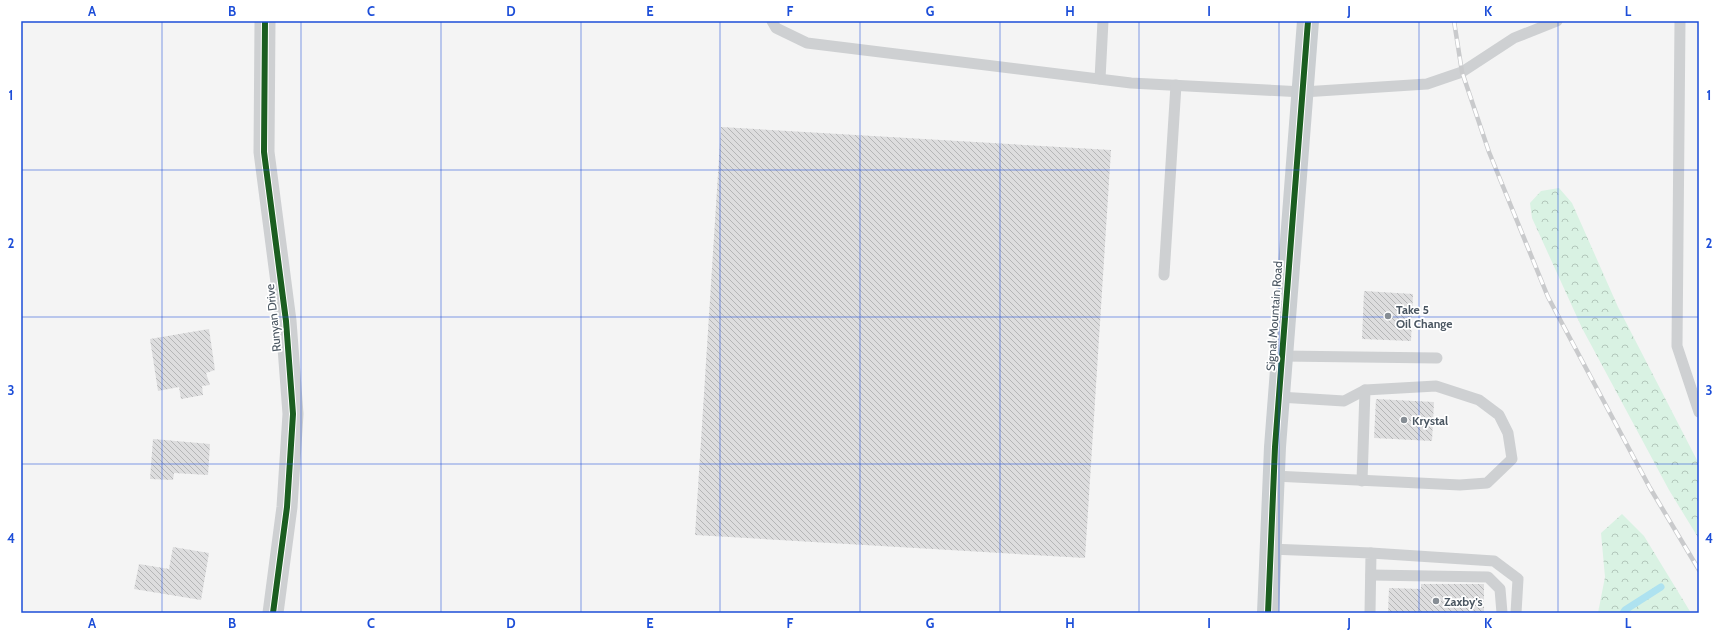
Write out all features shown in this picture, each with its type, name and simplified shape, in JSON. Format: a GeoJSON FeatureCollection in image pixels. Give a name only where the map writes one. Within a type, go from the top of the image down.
{"type":"FeatureCollection","features":[{"type":"Feature","properties":{"kind":"main road","name":"Signal Mountain Road"},"geometry":{"type":"LineString","coordinates":[[1268,613],[1270,549],[1279,397],[1308,21]]}},
{"type":"Feature","properties":{"kind":"street","name":"Runyan Drive"},"geometry":{"type":"LineString","coordinates":[[265,21],[264,152],[286,321],[293,414],[287,507],[274,613]]}},
{"type":"Feature","properties":{"kind":"lane"},"geometry":{"type":"LineString","coordinates":[[772,21],[776,28],[807,43],[1132,83],[1303,92],[1427,84],[1462,72],[1514,38],[1557,21]]}},
{"type":"Feature","properties":{"kind":"lane"},"geometry":{"type":"LineString","coordinates":[[1100,79],[1103,21]]}},
{"type":"Feature","properties":{"kind":"lane"},"geometry":{"type":"LineString","coordinates":[[1680,21],[1677,346],[1699,412]]}},
{"type":"Feature","properties":{"kind":"lane"},"geometry":{"type":"LineString","coordinates":[[1164,275],[1176,85]]}},
{"type":"Feature","properties":{"kind":"lane"},"geometry":{"type":"LineString","coordinates":[[1282,356],[1437,358]]}},
{"type":"Feature","properties":{"kind":"lane"},"geometry":{"type":"LineString","coordinates":[[1274,476],[1449,485],[1487,483],[1512,459],[1508,433],[1499,415],[1479,400],[1436,386],[1365,390],[1344,401],[1279,397]]}},
{"type":"Feature","properties":{"kind":"lane"},"geometry":{"type":"LineString","coordinates":[[1362,481],[1365,390]]}},
{"type":"Feature","properties":{"kind":"lane"},"geometry":{"type":"LineString","coordinates":[[1270,549],[1371,553],[1494,561],[1518,579],[1516,613]]}},
{"type":"Feature","properties":{"kind":"lane"},"geometry":{"type":"LineString","coordinates":[[1370,613],[1371,553]]}},
{"type":"Feature","properties":{"kind":"lane"},"geometry":{"type":"LineString","coordinates":[[1371,575],[1488,577],[1500,589],[1502,613]]}},
{"type":"Feature","properties":{"kind":"green space"},"geometry":{"type":"Polygon","coordinates":[[[1559,188],[1572,203],[1618,307],[1699,464],[1699,539],[1669,490],[1582,328],[1532,218],[1530,203],[1541,191],[1559,188]]]}},
{"type":"Feature","properties":{"kind":"green space"},"geometry":{"type":"Polygon","coordinates":[[[1622,514],[1644,536],[1691,613],[1598,613],[1605,577],[1601,533],[1622,514]]]}},
{"type":"Feature","properties":{"kind":"building"},"geometry":{"type":"Polygon","coordinates":[[[721,127],[1111,150],[1085,558],[695,535],[721,127]]]}},
{"type":"Feature","properties":{"kind":"building","name":"Take 5 Oil Change"},"geometry":{"type":"Polygon","coordinates":[[[1364,291],[1413,294],[1411,341],[1362,339],[1364,291]]]}},
{"type":"Feature","properties":{"kind":"building"},"geometry":{"type":"Polygon","coordinates":[[[209,329],[215,370],[206,373],[210,385],[202,386],[203,395],[181,399],[179,387],[158,391],[150,339],[209,329]]]}},
{"type":"Feature","properties":{"kind":"building","name":"Krystal"},"geometry":{"type":"Polygon","coordinates":[[[1376,399],[1434,402],[1432,441],[1374,438],[1376,399]]]}},
{"type":"Feature","properties":{"kind":"building"},"geometry":{"type":"Polygon","coordinates":[[[153,439],[210,444],[208,475],[174,473],[173,480],[150,479],[153,439]]]}},
{"type":"Feature","properties":{"kind":"building"},"geometry":{"type":"Polygon","coordinates":[[[173,547],[209,553],[201,600],[134,589],[139,564],[169,569],[173,547]]]}},
{"type":"Feature","properties":{"kind":"building","name":"Zaxby's"},"geometry":{"type":"Polygon","coordinates":[[[1421,584],[1484,584],[1484,613],[1388,613],[1389,588],[1421,589],[1421,584]]]}},
{"type":"Feature","properties":{"kind":"waterway"},"geometry":{"type":"LineString","coordinates":[[1623,613],[1625,610],[1661,587]]}},
{"type":"Feature","properties":{"kind":"railway"},"geometry":{"type":"LineString","coordinates":[[1454,21],[1462,72],[1489,152],[1548,297],[1650,488],[1699,570]]}},
{"type":"Feature","properties":{"kind":"cycle path"},"geometry":{"type":"LineString","coordinates":[[265,21],[264,152],[286,321],[293,414],[287,507],[273,613]]}},
{"type":"Feature","properties":{"kind":"cycle path"},"geometry":{"type":"LineString","coordinates":[[1268,613],[1275,447],[1308,21]]}},
{"type":"Feature","properties":{"kind":"place","name":"Take 5 Oil Change"},"geometry":{"type":"Point","coordinates":[1388,316]}},
{"type":"Feature","properties":{"kind":"place","name":"Krystal"},"geometry":{"type":"Point","coordinates":[1404,420]}},
{"type":"Feature","properties":{"kind":"place","name":"Zaxby's"},"geometry":{"type":"Point","coordinates":[1436,601]}}]}
